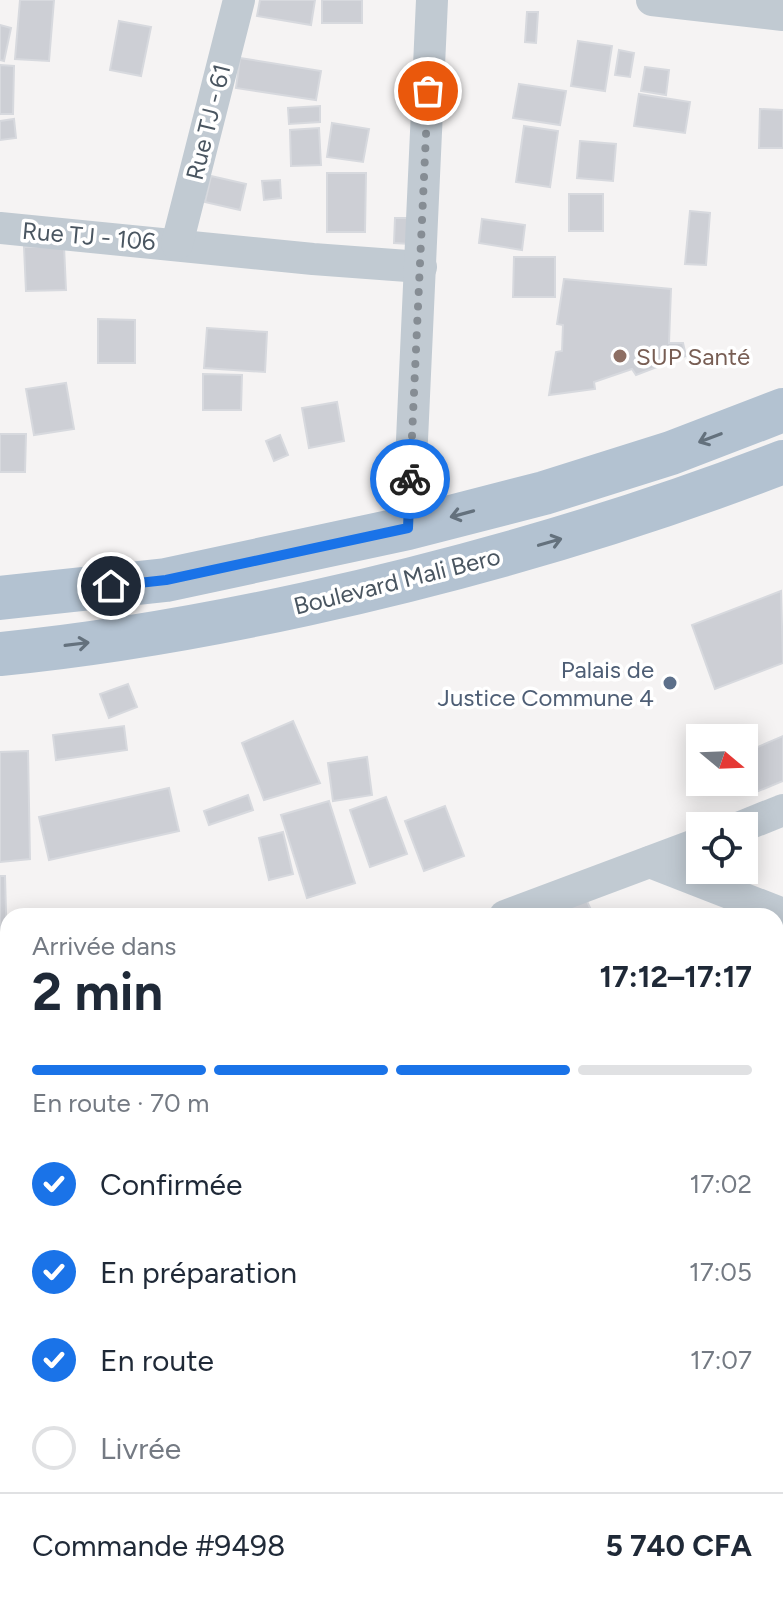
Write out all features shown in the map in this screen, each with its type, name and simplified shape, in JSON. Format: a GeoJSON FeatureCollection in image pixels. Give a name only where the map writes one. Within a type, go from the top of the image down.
{"type":"FeatureCollection","features":[{"type":"Feature","properties":{"kind":"main road","name":"Boulevard Mali Bero"},"geometry":{"type":"LineString","coordinates":[[0,598],[166,580],[408,528],[544,493],[671,453],[783,410]]}},
{"type":"Feature","properties":{"kind":"main road","name":"Boulevard Mali Bero"},"geometry":{"type":"LineString","coordinates":[[0,654],[200,627],[410,581],[644,512],[783,462]]}},
{"type":"Feature","properties":{"kind":"street","name":"Rue TJ - 61"},"geometry":{"type":"LineString","coordinates":[[177,244],[239,0]]}},
{"type":"Feature","properties":{"kind":"street"},"geometry":{"type":"LineString","coordinates":[[408,528],[432,0]]}},
{"type":"Feature","properties":{"kind":"street"},"geometry":{"type":"LineString","coordinates":[[652,0],[783,15]]}},
{"type":"Feature","properties":{"kind":"street","name":"Rue TJ - 106"},"geometry":{"type":"LineString","coordinates":[[0,228],[421,267]]}},
{"type":"Feature","properties":{"kind":"street"},"geometry":{"type":"LineString","coordinates":[[758,820],[783,810]]}},
{"type":"Feature","properties":{"kind":"street"},"geometry":{"type":"LineString","coordinates":[[526,908],[686,848]]}},
{"type":"Feature","properties":{"kind":"street"},"geometry":{"type":"LineString","coordinates":[[650,862],[768,908]]}},
{"type":"Feature","properties":{"kind":"building"},"geometry":{"type":"Polygon","coordinates":[[[20,0],[54,0],[49,61],[15,59],[20,0]]]}},
{"type":"Feature","properties":{"kind":"building"},"geometry":{"type":"Polygon","coordinates":[[[260,0],[315,0],[311,25],[257,16],[260,0]]]}},
{"type":"Feature","properties":{"kind":"building"},"geometry":{"type":"Polygon","coordinates":[[[322,0],[362,0],[362,23],[322,23],[322,0]]]}},
{"type":"Feature","properties":{"kind":"building"},"geometry":{"type":"Polygon","coordinates":[[[527,12],[538,12],[536,43],[525,42],[527,12]]]}},
{"type":"Feature","properties":{"kind":"building"},"geometry":{"type":"Polygon","coordinates":[[[119,21],[151,27],[141,76],[110,70],[119,21]]]}},
{"type":"Feature","properties":{"kind":"building"},"geometry":{"type":"Polygon","coordinates":[[[0,25],[11,28],[4,61],[0,60],[0,25]]]}},
{"type":"Feature","properties":{"kind":"building"},"geometry":{"type":"Polygon","coordinates":[[[578,41],[612,46],[605,91],[571,86],[578,41]]]}},
{"type":"Feature","properties":{"kind":"building"},"geometry":{"type":"Polygon","coordinates":[[[619,50],[634,53],[630,77],[615,75],[619,50]]]}},
{"type":"Feature","properties":{"kind":"building"},"geometry":{"type":"Polygon","coordinates":[[[240,58],[321,71],[316,100],[236,88],[240,58]]]}},
{"type":"Feature","properties":{"kind":"building"},"geometry":{"type":"Polygon","coordinates":[[[0,65],[14,66],[13,114],[0,114],[0,65]]]}},
{"type":"Feature","properties":{"kind":"building"},"geometry":{"type":"Polygon","coordinates":[[[645,67],[669,70],[666,95],[641,91],[645,67]]]}},
{"type":"Feature","properties":{"kind":"building"},"geometry":{"type":"Polygon","coordinates":[[[519,84],[566,91],[560,125],[513,118],[519,84]]]}},
{"type":"Feature","properties":{"kind":"building"},"geometry":{"type":"Polygon","coordinates":[[[639,94],[690,102],[685,133],[634,126],[639,94]]]}},
{"type":"Feature","properties":{"kind":"building"},"geometry":{"type":"Polygon","coordinates":[[[320,106],[320,122],[289,124],[288,108],[320,106]]]}},
{"type":"Feature","properties":{"kind":"building"},"geometry":{"type":"Polygon","coordinates":[[[760,109],[783,110],[783,148],[759,148],[760,109]]]}},
{"type":"Feature","properties":{"kind":"building"},"geometry":{"type":"Polygon","coordinates":[[[14,119],[16,138],[0,140],[0,121],[14,119]]]}},
{"type":"Feature","properties":{"kind":"building"},"geometry":{"type":"Polygon","coordinates":[[[332,123],[369,129],[363,162],[327,157],[332,123]]]}},
{"type":"Feature","properties":{"kind":"building"},"geometry":{"type":"Polygon","coordinates":[[[524,126],[558,131],[550,187],[516,182],[524,126]]]}},
{"type":"Feature","properties":{"kind":"building"},"geometry":{"type":"Polygon","coordinates":[[[319,128],[321,165],[291,166],[290,130],[319,128]]]}},
{"type":"Feature","properties":{"kind":"building"},"geometry":{"type":"Polygon","coordinates":[[[580,141],[616,144],[613,181],[577,178],[580,141]]]}},
{"type":"Feature","properties":{"kind":"building"},"geometry":{"type":"Polygon","coordinates":[[[327,173],[366,173],[365,232],[327,232],[327,173]]]}},
{"type":"Feature","properties":{"kind":"building"},"geometry":{"type":"Polygon","coordinates":[[[211,176],[246,184],[240,210],[205,202],[211,176]]]}},
{"type":"Feature","properties":{"kind":"building"},"geometry":{"type":"Polygon","coordinates":[[[280,180],[281,198],[264,200],[262,181],[280,180]]]}},
{"type":"Feature","properties":{"kind":"building"},"geometry":{"type":"Polygon","coordinates":[[[569,194],[603,194],[603,231],[569,231],[569,194]]]}},
{"type":"Feature","properties":{"kind":"building"},"geometry":{"type":"Polygon","coordinates":[[[690,211],[710,213],[706,265],[685,264],[690,211]]]}},
{"type":"Feature","properties":{"kind":"building"},"geometry":{"type":"Polygon","coordinates":[[[395,218],[410,218],[410,244],[394,243],[395,218]]]}},
{"type":"Feature","properties":{"kind":"building"},"geometry":{"type":"Polygon","coordinates":[[[482,219],[525,225],[522,250],[479,243],[482,219]]]}},
{"type":"Feature","properties":{"kind":"building"},"geometry":{"type":"Polygon","coordinates":[[[64,246],[66,290],[26,291],[24,247],[64,246]]]}},
{"type":"Feature","properties":{"kind":"building"},"geometry":{"type":"Polygon","coordinates":[[[514,257],[555,257],[555,297],[513,297],[514,257]]]}},
{"type":"Feature","properties":{"kind":"building"},"geometry":{"type":"Polygon","coordinates":[[[564,279],[671,289],[669,343],[683,343],[686,356],[636,375],[632,369],[594,382],[595,389],[549,395],[556,352],[562,351],[563,325],[557,324],[564,279]]]}},
{"type":"Feature","properties":{"kind":"building"},"geometry":{"type":"Polygon","coordinates":[[[98,319],[135,320],[135,363],[98,363],[98,319]]]}},
{"type":"Feature","properties":{"kind":"building"},"geometry":{"type":"Polygon","coordinates":[[[207,328],[267,332],[265,372],[204,368],[207,328]]]}},
{"type":"Feature","properties":{"kind":"building"},"geometry":{"type":"Polygon","coordinates":[[[203,374],[242,375],[241,410],[203,410],[203,374]]]}},
{"type":"Feature","properties":{"kind":"building"},"geometry":{"type":"Polygon","coordinates":[[[66,383],[74,429],[34,435],[26,389],[66,383]]]}},
{"type":"Feature","properties":{"kind":"building"},"geometry":{"type":"Polygon","coordinates":[[[337,402],[344,441],[309,448],[302,408],[337,402]]]}},
{"type":"Feature","properties":{"kind":"building"},"geometry":{"type":"Polygon","coordinates":[[[0,434],[26,434],[25,472],[0,472],[0,434]]]}},
{"type":"Feature","properties":{"kind":"building"},"geometry":{"type":"Polygon","coordinates":[[[280,435],[288,455],[274,461],[266,441],[280,435]]]}},
{"type":"Feature","properties":{"kind":"building"},"geometry":{"type":"Polygon","coordinates":[[[781,591],[783,663],[715,689],[692,625],[781,591]]]}},
{"type":"Feature","properties":{"kind":"building"},"geometry":{"type":"Polygon","coordinates":[[[128,684],[137,707],[109,718],[100,694],[128,684]]]}},
{"type":"Feature","properties":{"kind":"building"},"geometry":{"type":"Polygon","coordinates":[[[293,721],[320,783],[264,800],[242,743],[293,721]]]}},
{"type":"Feature","properties":{"kind":"building"},"geometry":{"type":"Polygon","coordinates":[[[124,726],[127,750],[56,760],[53,735],[124,726]]]}},
{"type":"Feature","properties":{"kind":"building"},"geometry":{"type":"Polygon","coordinates":[[[783,736],[783,781],[758,791],[758,747],[783,736]]]}},
{"type":"Feature","properties":{"kind":"building"},"geometry":{"type":"Polygon","coordinates":[[[28,751],[30,859],[0,862],[0,752],[28,751]]]}},
{"type":"Feature","properties":{"kind":"building"},"geometry":{"type":"Polygon","coordinates":[[[367,757],[372,795],[333,801],[328,763],[367,757]]]}},
{"type":"Feature","properties":{"kind":"building"},"geometry":{"type":"Polygon","coordinates":[[[169,788],[179,831],[49,860],[39,817],[169,788]]]}},
{"type":"Feature","properties":{"kind":"building"},"geometry":{"type":"Polygon","coordinates":[[[248,795],[253,810],[209,825],[204,811],[248,795]]]}},
{"type":"Feature","properties":{"kind":"building"},"geometry":{"type":"Polygon","coordinates":[[[386,797],[407,854],[370,867],[350,810],[386,797]]]}},
{"type":"Feature","properties":{"kind":"building"},"geometry":{"type":"Polygon","coordinates":[[[329,801],[355,883],[307,898],[281,815],[329,801]]]}},
{"type":"Feature","properties":{"kind":"building"},"geometry":{"type":"Polygon","coordinates":[[[445,806],[464,856],[424,871],[405,821],[445,806]]]}},
{"type":"Feature","properties":{"kind":"building"},"geometry":{"type":"Polygon","coordinates":[[[283,832],[293,874],[269,880],[259,838],[283,832]]]}},
{"type":"Feature","properties":{"kind":"building"},"geometry":{"type":"Polygon","coordinates":[[[0,876],[5,876],[6,908],[0,908],[0,876]]]}},
{"type":"Feature","properties":{"kind":"building"},"geometry":{"type":"Polygon","coordinates":[[[582,890],[590,908],[554,908],[582,890]]]}},
{"type":"Feature","properties":{"kind":"way so far"},"geometry":{"type":"LineString","coordinates":[[410,479],[428,91]]}},
{"type":"Feature","properties":{"kind":"place","name":"SUP Santé"},"geometry":{"type":"Point","coordinates":[620,356]}},
{"type":"Feature","properties":{"kind":"place","name":"Palais de Justice Commune 4"},"geometry":{"type":"Point","coordinates":[670,683]}},
{"type":"Feature","properties":{"kind":"route"},"geometry":{"type":"LineString","coordinates":[[111,586],[166,580],[408,528],[410,479]]}}]}
